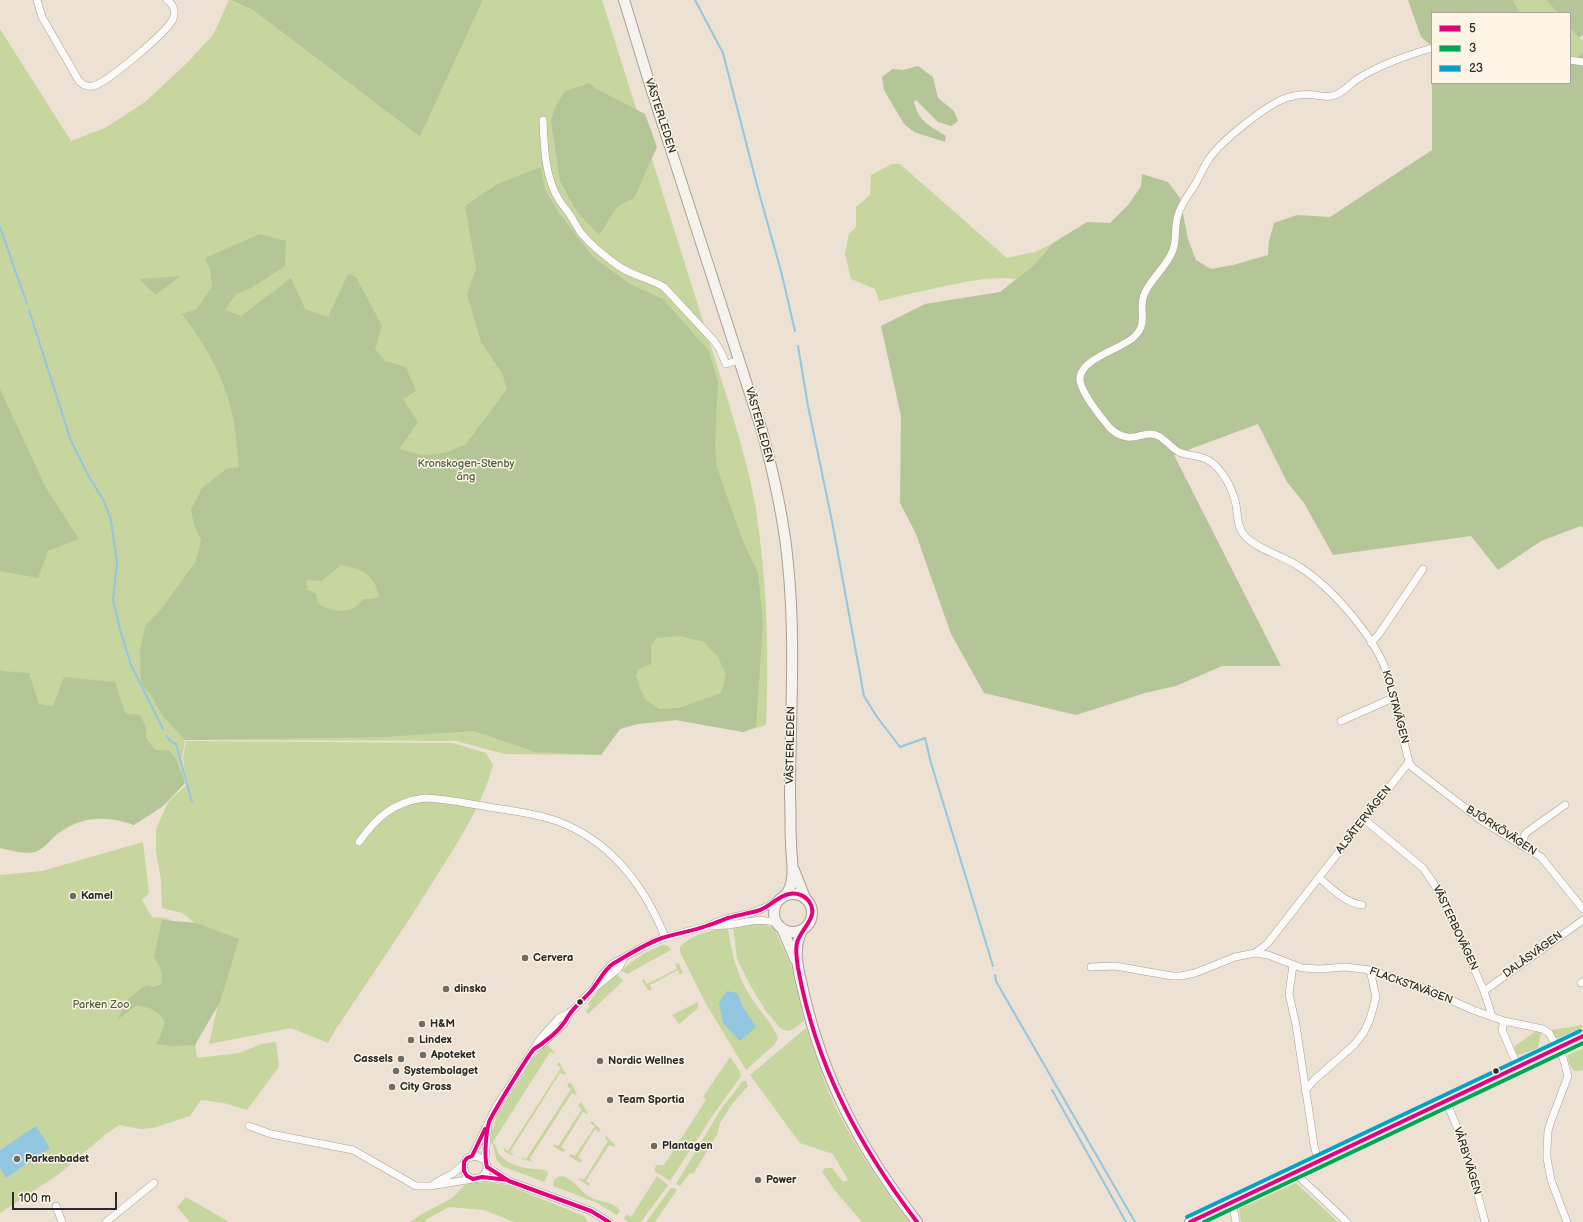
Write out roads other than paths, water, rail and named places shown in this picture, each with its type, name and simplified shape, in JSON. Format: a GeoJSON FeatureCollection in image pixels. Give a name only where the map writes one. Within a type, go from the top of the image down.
{"type":"FeatureCollection","features":[{"type":"Feature","properties":{"kind":"main road","name":"VÄSTERLEDEN"},"geometry":{"type":"LineString","coordinates":[[624,0],[651,88],[740,360],[770,462],[782,515],[788,564],[792,652],[791,844],[793,867],[792,882],[782,898]]}},
{"type":"Feature","properties":{"kind":"main road","name":"VÄSTERLEDEN"},"geometry":{"type":"LineString","coordinates":[[793,867],[805,898]]}},
{"type":"Feature","properties":{"kind":"main road"},"geometry":{"type":"LineString","coordinates":[[798,967],[779,926],[774,911],[782,898],[796,894],[805,898],[811,905],[812,914],[810,923],[804,929],[797,942],[798,967],[808,1013],[832,1084],[865,1150],[918,1222]]}},
{"type":"Feature","properties":{"kind":"main road"},"geometry":{"type":"LineString","coordinates":[[779,926],[794,932],[804,929]]}},
{"type":"Feature","properties":{"kind":"main road"},"geometry":{"type":"LineString","coordinates":[[1190,1222],[1583,1036]]}},
{"type":"Feature","properties":{"kind":"street"},"geometry":{"type":"LineString","coordinates":[[37,0],[42,17],[80,81],[82,84],[89,86],[98,84],[124,66],[167,27],[173,18],[174,11],[172,4],[167,0]]}},
{"type":"Feature","properties":{"kind":"street","name":"KOLSTAVÄGEN"},"geometry":{"type":"LineString","coordinates":[[1409,762],[1387,671],[1371,643],[1346,609],[1310,574],[1298,565],[1260,546],[1245,536],[1240,530],[1238,524],[1236,503],[1232,491],[1222,474],[1212,462],[1205,458],[1182,453],[1158,435],[1152,434],[1129,438],[1114,431],[1100,416],[1081,386],[1079,379],[1081,373],[1090,364],[1134,338],[1142,328],[1144,294],[1172,252],[1176,238],[1176,222],[1181,208],[1214,152],[1261,112],[1277,102],[1299,96],[1332,96],[1342,91],[1360,77],[1409,54],[1431,48]]}},
{"type":"Feature","properties":{"kind":"street"},"geometry":{"type":"LineString","coordinates":[[1571,60],[1583,62]]}},
{"type":"Feature","properties":{"kind":"street"},"geometry":{"type":"LineString","coordinates":[[543,120],[544,146],[548,172],[553,187],[559,200],[582,234],[619,266],[632,274],[664,287],[715,342],[726,364],[740,360]]}},
{"type":"Feature","properties":{"kind":"street"},"geometry":{"type":"LineString","coordinates":[[1371,643],[1379,634],[1423,569]]}},
{"type":"Feature","properties":{"kind":"street"},"geometry":{"type":"LineString","coordinates":[[1341,721],[1393,698]]}},
{"type":"Feature","properties":{"kind":"street","name":"ALSÄTERVÄGEN"},"geometry":{"type":"LineString","coordinates":[[1256,952],[1267,944],[1409,762]]}},
{"type":"Feature","properties":{"kind":"street","name":"BJÖRKÖVÄGEN"},"geometry":{"type":"LineString","coordinates":[[1409,762],[1412,767],[1482,821],[1541,857],[1583,909]]}},
{"type":"Feature","properties":{"kind":"street"},"geometry":{"type":"LineString","coordinates":[[359,842],[370,827],[390,809],[414,800],[425,798],[502,809],[555,821],[591,837],[622,864],[644,894],[665,937]]}},
{"type":"Feature","properties":{"kind":"street"},"geometry":{"type":"LineString","coordinates":[[1524,846],[1524,836],[1527,832],[1565,805]]}},
{"type":"Feature","properties":{"kind":"street","name":"VÄSTERBOVÄGEN"},"geometry":{"type":"LineString","coordinates":[[1365,820],[1423,868],[1431,879],[1449,913],[1484,991],[1492,1016]]}},
{"type":"Feature","properties":{"kind":"street"},"geometry":{"type":"LineString","coordinates":[[1319,878],[1348,901],[1362,905]]}},
{"type":"Feature","properties":{"kind":"street"},"geometry":{"type":"LineString","coordinates":[[472,1156],[489,1121],[534,1050],[564,1024],[571,1012],[594,989],[602,975],[612,964],[665,937],[711,925],[718,920],[749,914],[766,908],[782,898]]}},
{"type":"Feature","properties":{"kind":"street"},"geometry":{"type":"LineString","coordinates":[[711,925],[718,926],[759,920],[779,926]]}},
{"type":"Feature","properties":{"kind":"street","name":"DALÅSVÄGEN"},"geometry":{"type":"LineString","coordinates":[[1484,991],[1583,920]]}},
{"type":"Feature","properties":{"kind":"street"},"geometry":{"type":"LineString","coordinates":[[1091,967],[1114,966],[1172,976],[1181,976],[1195,973],[1235,957],[1256,952]]}},
{"type":"Feature","properties":{"kind":"street","name":"FLACKSTAVÄGEN"},"geometry":{"type":"LineString","coordinates":[[1256,952],[1293,965],[1310,969],[1345,966],[1370,970],[1424,988],[1473,1010],[1504,1021],[1543,1029],[1548,1033],[1562,1058],[1568,1076],[1548,1131],[1547,1158],[1552,1180],[1567,1222]]}},
{"type":"Feature","properties":{"kind":"street"},"geometry":{"type":"LineString","coordinates":[[1293,965],[1290,994],[1296,1024],[1305,1091],[1318,1161]]}},
{"type":"Feature","properties":{"kind":"street"},"geometry":{"type":"LineString","coordinates":[[1305,1091],[1314,1080],[1354,1045],[1364,1032],[1370,1019],[1376,997],[1370,970]]}},
{"type":"Feature","properties":{"kind":"street"},"geometry":{"type":"LineString","coordinates":[[1504,1021],[1502,1030],[1518,1067]]}},
{"type":"Feature","properties":{"kind":"street","name":"VÅRBYVÄGEN"},"geometry":{"type":"LineString","coordinates":[[1446,1101],[1465,1146],[1485,1222]]}},
{"type":"Feature","properties":{"kind":"street"},"geometry":{"type":"LineString","coordinates":[[482,1177],[486,1172],[489,1121]]}},
{"type":"Feature","properties":{"kind":"street"},"geometry":{"type":"LineString","coordinates":[[248,1126],[271,1134],[353,1150],[416,1186],[430,1186],[482,1177],[509,1181],[591,1211],[608,1222]]}},
{"type":"Feature","properties":{"kind":"street"},"geometry":{"type":"LineString","coordinates":[[430,1186],[452,1174],[463,1165],[467,1158],[472,1156],[479,1156],[486,1164],[509,1181]]}},
{"type":"Feature","properties":{"kind":"street"},"geometry":{"type":"LineString","coordinates":[[463,1165],[466,1175],[473,1179]]}},
{"type":"Feature","properties":{"kind":"street"},"geometry":{"type":"LineString","coordinates":[[1294,1172],[1347,1222]]}},
{"type":"Feature","properties":{"kind":"street"},"geometry":{"type":"LineString","coordinates":[[106,1222],[154,1184]]}},
{"type":"Feature","properties":{"kind":"street"},"geometry":{"type":"LineString","coordinates":[[1232,1202],[1236,1222]]}},
{"type":"Feature","properties":{"kind":"street"},"geometry":{"type":"LineString","coordinates":[[56,1206],[62,1222]]}},
{"type":"Feature","properties":{"kind":"water"},"geometry":{"type":"Polygon","coordinates":[[[727,991],[737,993],[743,1007],[756,1027],[740,1041],[723,1023],[719,1002],[727,991]]]}},
{"type":"Feature","properties":{"kind":"water","name":"Parkenbadet"},"geometry":{"type":"Polygon","coordinates":[[[36,1126],[50,1148],[6,1178],[0,1168],[0,1150],[36,1126]]]}},
{"type":"Feature","properties":{"kind":"waterway"},"geometry":{"type":"LineString","coordinates":[[695,0],[723,53],[781,271],[795,331]]}},
{"type":"Feature","properties":{"kind":"waterway"},"geometry":{"type":"LineString","coordinates":[[0,227],[27,304]]}},
{"type":"Feature","properties":{"kind":"waterway"},"geometry":{"type":"LineString","coordinates":[[29,310],[71,441],[89,477],[104,501],[111,520],[117,563],[113,600],[121,633],[131,665],[163,729]]}},
{"type":"Feature","properties":{"kind":"waterway"},"geometry":{"type":"LineString","coordinates":[[798,346],[808,406],[832,521],[864,696],[877,717],[900,747],[925,738],[931,763],[993,966]]}},
{"type":"Feature","properties":{"kind":"waterway"},"geometry":{"type":"LineString","coordinates":[[167,736],[170,741],[176,744],[192,802]]}},
{"type":"Feature","properties":{"kind":"waterway"},"geometry":{"type":"LineString","coordinates":[[995,975],[996,981],[1005,997],[1135,1222]]}},
{"type":"Feature","properties":{"kind":"waterway"},"geometry":{"type":"LineString","coordinates":[[1052,1090],[1126,1222]]}},
{"type":"Feature","properties":{"kind":"place","name":"Kamel"},"geometry":{"type":"Point","coordinates":[73,896]}},
{"type":"Feature","properties":{"kind":"place","name":"Cervera"},"geometry":{"type":"Point","coordinates":[525,958]}},
{"type":"Feature","properties":{"kind":"place","name":"dinsko"},"geometry":{"type":"Point","coordinates":[446,989]}},
{"type":"Feature","properties":{"kind":"place","name":"H&M"},"geometry":{"type":"Point","coordinates":[422,1024]}},
{"type":"Feature","properties":{"kind":"place","name":"Lindex"},"geometry":{"type":"Point","coordinates":[411,1040]}},
{"type":"Feature","properties":{"kind":"place","name":"Apoteket"},"geometry":{"type":"Point","coordinates":[423,1055]}},
{"type":"Feature","properties":{"kind":"place","name":"Cassels"},"geometry":{"type":"Point","coordinates":[401,1059]}},
{"type":"Feature","properties":{"kind":"place","name":"Nordic Wellnes"},"geometry":{"type":"Point","coordinates":[600,1061]}},
{"type":"Feature","properties":{"kind":"place","name":"Systembolaget"},"geometry":{"type":"Point","coordinates":[396,1071]}},
{"type":"Feature","properties":{"kind":"place","name":"City Gross"},"geometry":{"type":"Point","coordinates":[392,1087]}},
{"type":"Feature","properties":{"kind":"place","name":"Team Sportia"},"geometry":{"type":"Point","coordinates":[610,1100]}},
{"type":"Feature","properties":{"kind":"place","name":"Plantagen"},"geometry":{"type":"Point","coordinates":[654,1146]}},
{"type":"Feature","properties":{"kind":"place","name":"Parkenbadet"},"geometry":{"type":"Point","coordinates":[17,1159]}},
{"type":"Feature","properties":{"kind":"place","name":"Power"},"geometry":{"type":"Point","coordinates":[758,1180]}},
{"type":"Feature","properties":{"kind":"park label","name":"Kronskogen-Stenby äng"},"geometry":{"type":"Point","coordinates":[466,470]}},
{"type":"Feature","properties":{"kind":"park label","name":"Parken Zoo"},"geometry":{"type":"Point","coordinates":[101,1005]}}]}
